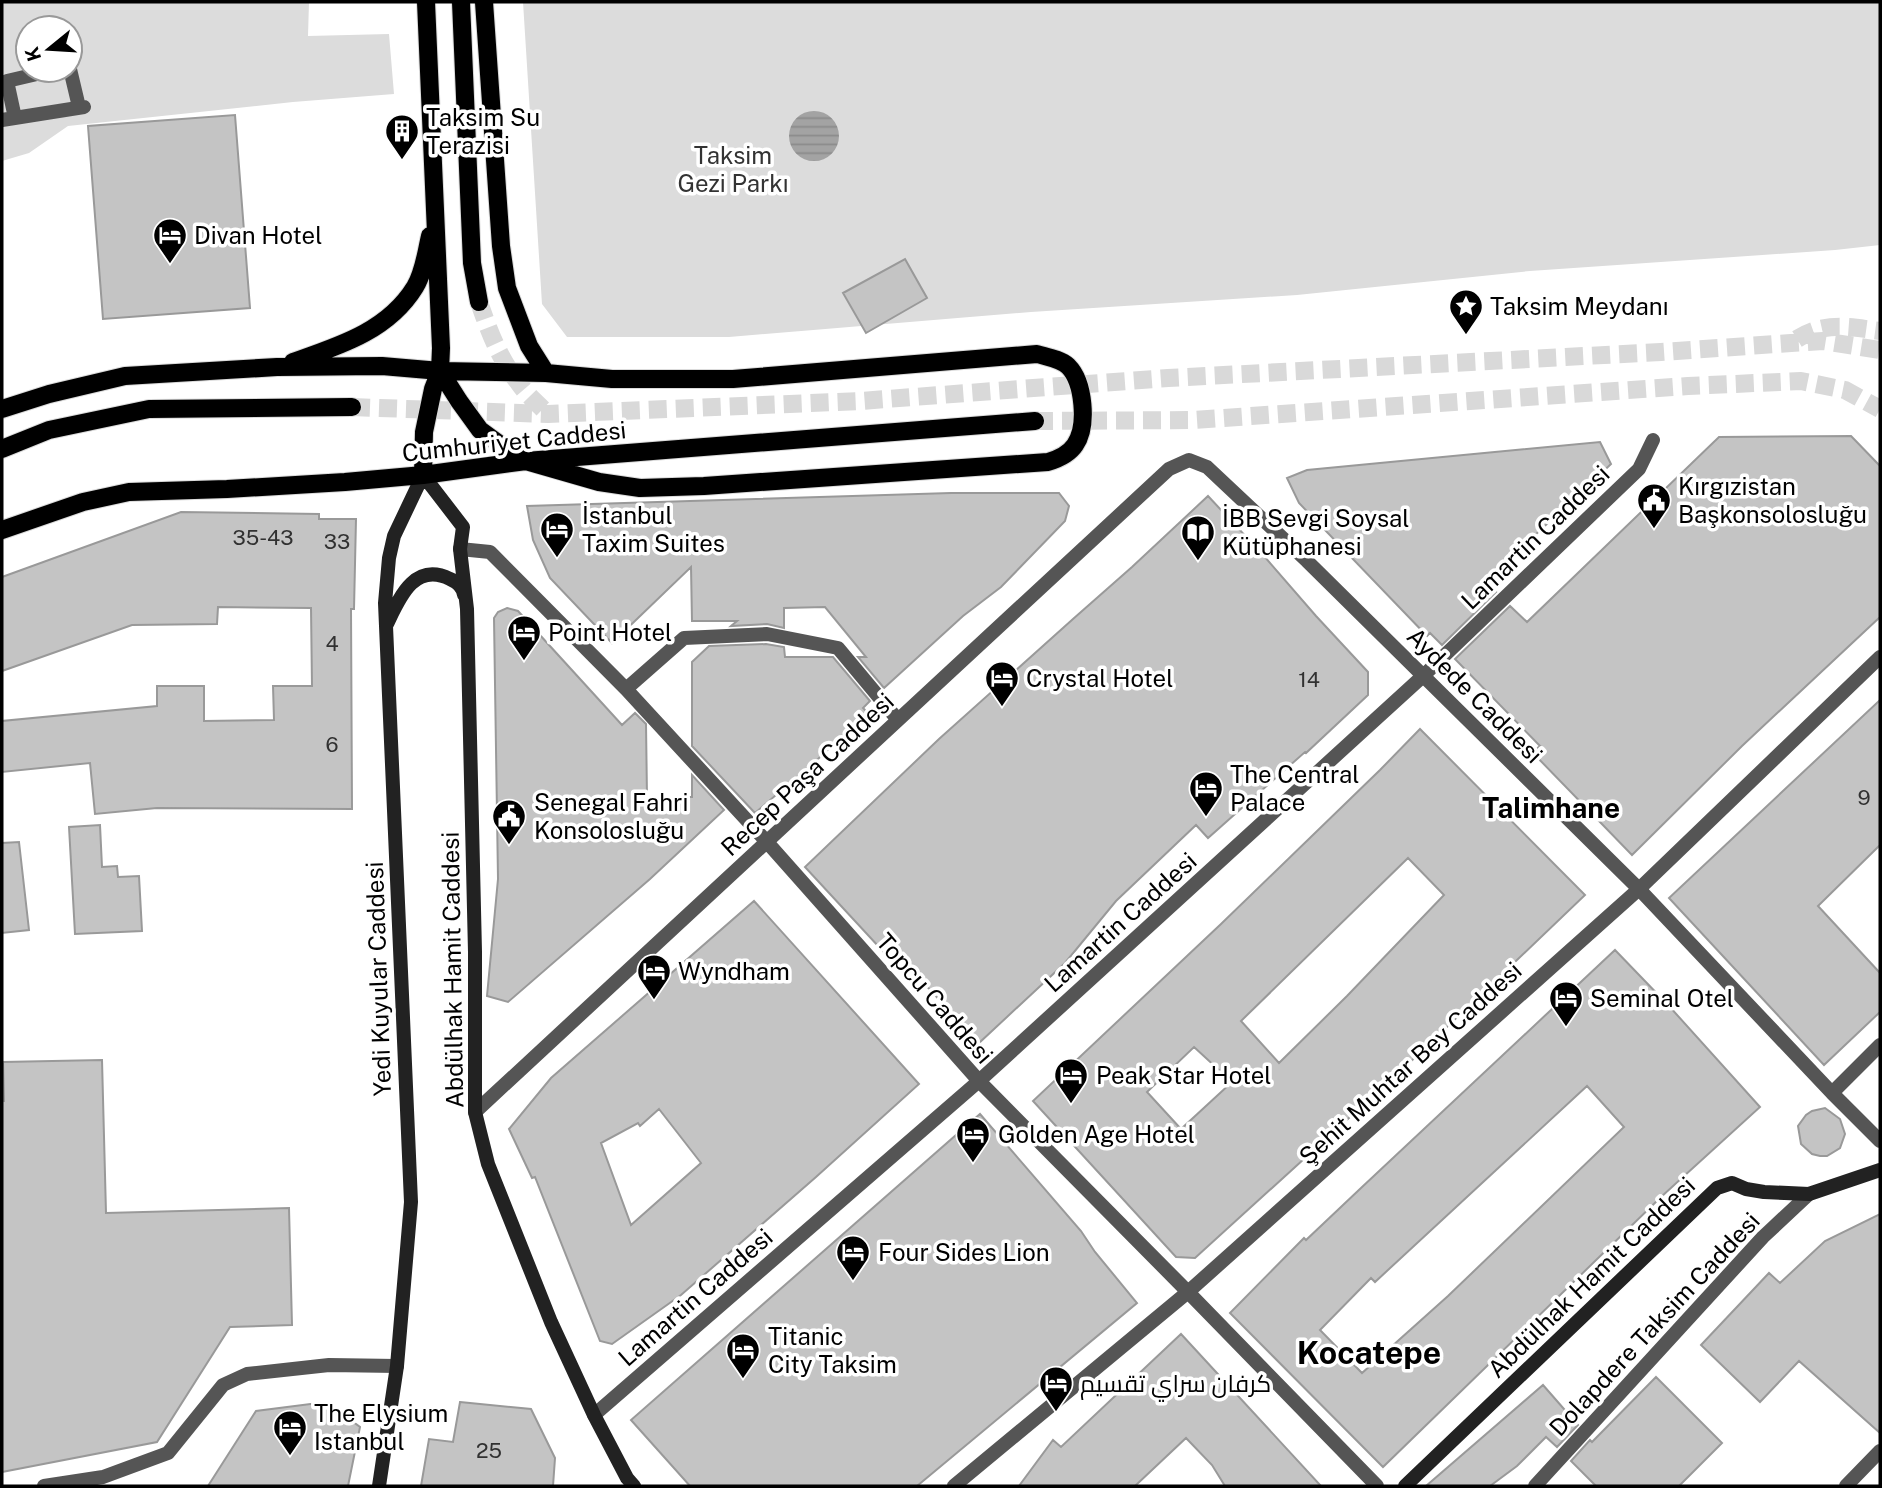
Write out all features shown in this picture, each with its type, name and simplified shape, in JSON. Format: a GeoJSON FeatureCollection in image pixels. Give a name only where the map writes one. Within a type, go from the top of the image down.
{"type":"FeatureCollection","features":[{"type":"Feature","properties":{"kind":"main road"},"geometry":{"type":"LineString","coordinates":[[423,475],[424,432],[433,389],[440,371],[441,348],[426,2]]}},
{"type":"Feature","properties":{"kind":"main road"},"geometry":{"type":"LineString","coordinates":[[461,2],[472,263],[480,302]]}},
{"type":"Feature","properties":{"kind":"main road"},"geometry":{"type":"LineString","coordinates":[[484,2],[501,246],[507,288],[529,346],[546,373]]}},
{"type":"Feature","properties":{"kind":"main road"},"geometry":{"type":"LineString","coordinates":[[277,367],[347,343],[372,330],[397,309],[414,287],[422,270],[436,212]]}},
{"type":"Feature","properties":{"kind":"main road"},"geometry":{"type":"LineString","coordinates":[[2,409],[49,394],[125,376],[277,367],[382,366],[440,371],[546,373],[612,379],[733,379],[1037,354],[1069,367],[1079,388],[1083,414],[1076,443],[1069,452],[1048,462],[640,488],[599,482],[526,461],[480,430],[440,371]]}},
{"type":"Feature","properties":{"kind":"main road"},"geometry":{"type":"LineString","coordinates":[[2,449],[49,430],[149,409],[352,407]]}},
{"type":"Feature","properties":{"kind":"main road","name":"Cumhuriyet Caddesi"},"geometry":{"type":"LineString","coordinates":[[2,530],[83,502],[129,492],[227,489],[423,475],[526,461],[1035,421]]}},
{"type":"Feature","properties":{"kind":"main road","name":"Abdülhak Hamit Caddesi"},"geometry":{"type":"LineString","coordinates":[[423,475],[463,527],[460,549],[467,609],[475,952],[475,1112],[488,1164],[551,1322],[594,1415],[627,1478],[634,1486]]}},
{"type":"Feature","properties":{"kind":"main road","name":"Yedi Kuyular Caddesi"},"geometry":{"type":"LineString","coordinates":[[379,1486],[397,1366],[411,1202],[386,580],[394,536],[423,475]]}},
{"type":"Feature","properties":{"kind":"main road"},"geometry":{"type":"LineString","coordinates":[[386,625],[401,594],[413,580],[428,574],[442,575],[453,580],[463,589],[467,609]]}},
{"type":"Feature","properties":{"kind":"main road","name":"Abdülhak Hamit Caddesi"},"geometry":{"type":"LineString","coordinates":[[1405,1486],[1717,1188],[1732,1183],[1764,1192],[1809,1194],[1880,1170]]}},
{"type":"Feature","properties":{"kind":"street"},"geometry":{"type":"LineString","coordinates":[[14,79],[7,81],[9,119],[82,107],[75,84]]}},
{"type":"Feature","properties":{"kind":"street","name":"Lamartin Caddesi"},"geometry":{"type":"LineString","coordinates":[[594,1415],[979,1081],[1423,676],[1639,469],[1653,440]]}},
{"type":"Feature","properties":{"kind":"street","name":"Aydede Caddesi"},"geometry":{"type":"LineString","coordinates":[[1169,469],[1189,460],[1207,467],[1307,561],[1639,889],[1880,1141]]}},
{"type":"Feature","properties":{"kind":"street","name":"Recep Paşa Caddesi"},"geometry":{"type":"LineString","coordinates":[[475,1112],[1169,469]]}},
{"type":"Feature","properties":{"kind":"street","name":"Topcu Caddesi"},"geometry":{"type":"LineString","coordinates":[[460,549],[490,552],[626,689],[767,842],[979,1081],[1377,1486]]}},
{"type":"Feature","properties":{"kind":"street"},"geometry":{"type":"LineString","coordinates":[[626,689],[684,638],[767,634],[838,648],[898,720]]}},
{"type":"Feature","properties":{"kind":"street","name":"Şehit Muhtar Bey Caddesi"},"geometry":{"type":"LineString","coordinates":[[954,1486],[1188,1292],[1639,889],[1880,657]]}},
{"type":"Feature","properties":{"kind":"street"},"geometry":{"type":"LineString","coordinates":[[1832,1093],[1880,1045]]}},
{"type":"Feature","properties":{"kind":"street","name":"Dolapdere Taksim Caddesi"},"geometry":{"type":"LineString","coordinates":[[1535,1486],[1763,1237],[1809,1194]]}},
{"type":"Feature","properties":{"kind":"street"},"geometry":{"type":"LineString","coordinates":[[44,1486],[103,1478],[168,1453],[223,1385],[247,1374],[329,1365],[397,1366]]}},
{"type":"Feature","properties":{"kind":"street"},"geometry":{"type":"LineString","coordinates":[[1846,1486],[1880,1451]]}},
{"type":"Feature","properties":{"kind":"green space"},"geometry":{"type":"Polygon","coordinates":[[[2,2],[309,2],[308,36],[389,34],[394,94],[68,126],[29,153],[2,161],[2,2]]]}},
{"type":"Feature","properties":{"kind":"green space","name":"Taksim Gezi Parkı"},"geometry":{"type":"Polygon","coordinates":[[[523,2],[1880,2],[1880,245],[1530,271],[1297,295],[1031,312],[729,337],[567,337],[542,304],[523,2]]]}},
{"type":"Feature","properties":{"kind":"shaded area"},"geometry":{"type":"Polygon","coordinates":[[[814,111],[831,119],[839,136],[831,153],[814,161],[797,153],[789,136],[797,119],[814,111]]]}},
{"type":"Feature","properties":{"kind":"building"},"geometry":{"type":"Polygon","coordinates":[[[235,115],[250,308],[103,319],[88,126],[235,115]]]}},
{"type":"Feature","properties":{"kind":"building"},"geometry":{"type":"Polygon","coordinates":[[[905,259],[927,298],[866,333],[843,293],[905,259]]]}},
{"type":"Feature","properties":{"kind":"building"},"geometry":{"type":"Polygon","coordinates":[[[1851,436],[1880,466],[1880,617],[1742,746],[1632,855],[1532,752],[1540,746],[1455,659],[1510,606],[1527,622],[1719,437],[1851,436]]]}},
{"type":"Feature","properties":{"kind":"building"},"geometry":{"type":"Polygon","coordinates":[[[1600,442],[1611,464],[1485,582],[1496,592],[1442,645],[1430,633],[1427,636],[1299,503],[1287,478],[1307,470],[1600,442]]]}},
{"type":"Feature","properties":{"kind":"building"},"geometry":{"type":"Polygon","coordinates":[[[951,493],[1059,493],[1069,506],[1065,521],[1001,587],[963,616],[884,688],[858,657],[866,657],[825,607],[784,608],[784,628],[767,624],[731,626],[737,621],[692,621],[691,567],[612,643],[550,578],[533,540],[527,506],[951,493]]]}},
{"type":"Feature","properties":{"kind":"building"},"geometry":{"type":"Polygon","coordinates":[[[1208,496],[1368,672],[1368,695],[1208,838],[1196,825],[1116,901],[1065,963],[979,1043],[910,968],[904,974],[805,867],[939,739],[1208,496]]]}},
{"type":"Feature","properties":{"kind":"building"},"geometry":{"type":"Polygon","coordinates":[[[181,512],[319,514],[319,519],[356,519],[354,609],[351,609],[352,809],[157,808],[95,814],[90,763],[2,772],[2,721],[157,706],[157,686],[204,686],[204,721],[274,720],[273,686],[312,686],[311,608],[218,607],[217,624],[132,625],[2,671],[2,577],[181,512]]]}},
{"type":"Feature","properties":{"kind":"building"},"geometry":{"type":"Polygon","coordinates":[[[507,608],[518,611],[622,725],[635,713],[646,724],[647,797],[692,797],[692,775],[724,810],[650,879],[508,1002],[487,996],[498,879],[494,618],[498,612],[507,608]]]}},
{"type":"Feature","properties":{"kind":"building"},"geometry":{"type":"Polygon","coordinates":[[[766,644],[784,647],[785,657],[833,657],[870,701],[863,708],[867,712],[755,813],[692,746],[692,662],[709,646],[766,644]]]}},
{"type":"Feature","properties":{"kind":"building"},"geometry":{"type":"Polygon","coordinates":[[[1880,700],[1880,845],[1818,906],[1880,973],[1880,1012],[1824,1065],[1669,898],[1880,700]]]}},
{"type":"Feature","properties":{"kind":"building"},"geometry":{"type":"Polygon","coordinates":[[[1420,729],[1585,895],[1405,1067],[1195,1258],[1176,1257],[1033,1101],[1420,729]],[[1408,858],[1241,1021],[1279,1063],[1444,895],[1408,858]],[[1194,1047],[1147,1092],[1181,1129],[1232,1082],[1194,1047]]]}},
{"type":"Feature","properties":{"kind":"building"},"geometry":{"type":"Polygon","coordinates":[[[100,825],[102,867],[117,866],[118,877],[139,876],[142,931],[75,934],[69,827],[100,825]]]}},
{"type":"Feature","properties":{"kind":"building"},"geometry":{"type":"Polygon","coordinates":[[[19,842],[29,930],[2,933],[2,843],[19,842]]]}},
{"type":"Feature","properties":{"kind":"building"},"geometry":{"type":"Polygon","coordinates":[[[754,901],[919,1084],[681,1295],[612,1344],[600,1341],[535,1177],[532,1178],[509,1129],[551,1078],[754,901]],[[659,1109],[640,1126],[638,1123],[601,1143],[631,1225],[701,1163],[659,1109]]]}},
{"type":"Feature","properties":{"kind":"building"},"geometry":{"type":"Polygon","coordinates":[[[1615,950],[1760,1107],[1661,1197],[1383,1467],[1230,1313],[1304,1238],[1306,1240],[1615,950]],[[1587,1086],[1375,1282],[1371,1278],[1320,1330],[1362,1373],[1448,1296],[1624,1127],[1587,1086]]]}},
{"type":"Feature","properties":{"kind":"building"},"geometry":{"type":"Polygon","coordinates":[[[102,1060],[106,1213],[289,1208],[292,1325],[230,1327],[157,1442],[2,1472],[3,1062],[102,1060]]]}},
{"type":"Feature","properties":{"kind":"building"},"geometry":{"type":"Polygon","coordinates":[[[1825,1108],[1840,1119],[1845,1134],[1840,1148],[1827,1156],[1820,1156],[1812,1154],[1801,1144],[1798,1126],[1812,1111],[1825,1108]]]}},
{"type":"Feature","properties":{"kind":"building"},"geometry":{"type":"Polygon","coordinates":[[[980,1114],[1081,1231],[1137,1303],[917,1486],[690,1486],[631,1420],[980,1114]]]}},
{"type":"Feature","properties":{"kind":"building"},"geometry":{"type":"Polygon","coordinates":[[[1880,1214],[1880,1433],[1799,1361],[1760,1402],[1701,1345],[1769,1273],[1780,1283],[1825,1241],[1880,1214]]]}},
{"type":"Feature","properties":{"kind":"building"},"geometry":{"type":"Polygon","coordinates":[[[1181,1334],[1321,1486],[1225,1486],[1212,1465],[1186,1438],[1135,1486],[1019,1486],[1053,1440],[1061,1447],[1181,1334]]]}},
{"type":"Feature","properties":{"kind":"building"},"geometry":{"type":"Polygon","coordinates":[[[1656,1377],[1722,1443],[1679,1486],[1596,1486],[1571,1461],[1656,1377]]]}},
{"type":"Feature","properties":{"kind":"building"},"geometry":{"type":"Polygon","coordinates":[[[1543,1385],[1578,1425],[1557,1447],[1546,1437],[1517,1466],[1490,1486],[1426,1486],[1543,1385]]]}},
{"type":"Feature","properties":{"kind":"building","name":"The Elysium Istanbul"},"geometry":{"type":"Polygon","coordinates":[[[326,1402],[360,1427],[348,1486],[208,1486],[256,1411],[326,1402]]]}},
{"type":"Feature","properties":{"kind":"building"},"geometry":{"type":"Polygon","coordinates":[[[460,1402],[531,1409],[555,1458],[553,1486],[421,1486],[429,1439],[453,1442],[460,1402]]]}},
{"type":"Feature","properties":{"kind":"tunnel"},"geometry":{"type":"LineString","coordinates":[[479,302],[500,354],[511,373],[548,414]]}},
{"type":"Feature","properties":{"kind":"tunnel"},"geometry":{"type":"LineString","coordinates":[[1797,339],[1828,328],[1848,327],[1880,331]]}},
{"type":"Feature","properties":{"kind":"tunnel"},"geometry":{"type":"LineString","coordinates":[[352,407],[548,414],[860,401],[1168,378],[1823,341],[1880,350]]}},
{"type":"Feature","properties":{"kind":"tunnel"},"geometry":{"type":"LineString","coordinates":[[1035,421],[1194,420],[1688,386],[1801,381],[1845,390],[1880,409]]}},
{"type":"Feature","properties":{"kind":"place","name":"Taksim Su Terazisi"},"geometry":{"type":"Point","coordinates":[402,161]}},
{"type":"Feature","properties":{"kind":"place","name":"Divan Hotel"},"geometry":{"type":"Point","coordinates":[170,265]}},
{"type":"Feature","properties":{"kind":"place","name":"Taksim Meydanı"},"geometry":{"type":"Point","coordinates":[1466,336]}},
{"type":"Feature","properties":{"kind":"place","name":"Kırgızistan Başkonsolosluğu"},"geometry":{"type":"Point","coordinates":[1654,530]}},
{"type":"Feature","properties":{"kind":"place","name":"İstanbul Taxim Suites"},"geometry":{"type":"Point","coordinates":[557,559]}},
{"type":"Feature","properties":{"kind":"place","name":"İBB Sevgi Soysal Kütüphanesi"},"geometry":{"type":"Point","coordinates":[1198,562]}},
{"type":"Feature","properties":{"kind":"place","name":"Point Hotel"},"geometry":{"type":"Point","coordinates":[524,662]}},
{"type":"Feature","properties":{"kind":"place","name":"Crystal Hotel"},"geometry":{"type":"Point","coordinates":[1002,708]}},
{"type":"Feature","properties":{"kind":"place","name":"The Central Palace"},"geometry":{"type":"Point","coordinates":[1206,818]}},
{"type":"Feature","properties":{"kind":"place","name":"Senegal Fahri Konsolosluğu"},"geometry":{"type":"Point","coordinates":[509,846]}},
{"type":"Feature","properties":{"kind":"place","name":"Wyndham"},"geometry":{"type":"Point","coordinates":[654,1001]}},
{"type":"Feature","properties":{"kind":"place","name":"Seminal Otel"},"geometry":{"type":"Point","coordinates":[1566,1028]}},
{"type":"Feature","properties":{"kind":"place","name":"Peak Star Hotel"},"geometry":{"type":"Point","coordinates":[1071,1105]}},
{"type":"Feature","properties":{"kind":"place","name":"Golden Age Hotel"},"geometry":{"type":"Point","coordinates":[973,1164]}},
{"type":"Feature","properties":{"kind":"place","name":"Four Sides Lion"},"geometry":{"type":"Point","coordinates":[853,1282]}},
{"type":"Feature","properties":{"kind":"place","name":"Titanic City Taksim"},"geometry":{"type":"Point","coordinates":[743,1380]}},
{"type":"Feature","properties":{"kind":"place","name":"كرفان سراي تقسيم"},"geometry":{"type":"Point","coordinates":[1056,1413]}},
{"type":"Feature","properties":{"kind":"place","name":"The Elysium Istanbul"},"geometry":{"type":"Point","coordinates":[290,1457]}},
{"type":"Feature","properties":{"kind":"district","name":"Talimhane"},"geometry":{"type":"Point","coordinates":[1551,807]}},
{"type":"Feature","properties":{"kind":"district","name":"Kocatepe"},"geometry":{"type":"Point","coordinates":[1369,1352]}}]}
